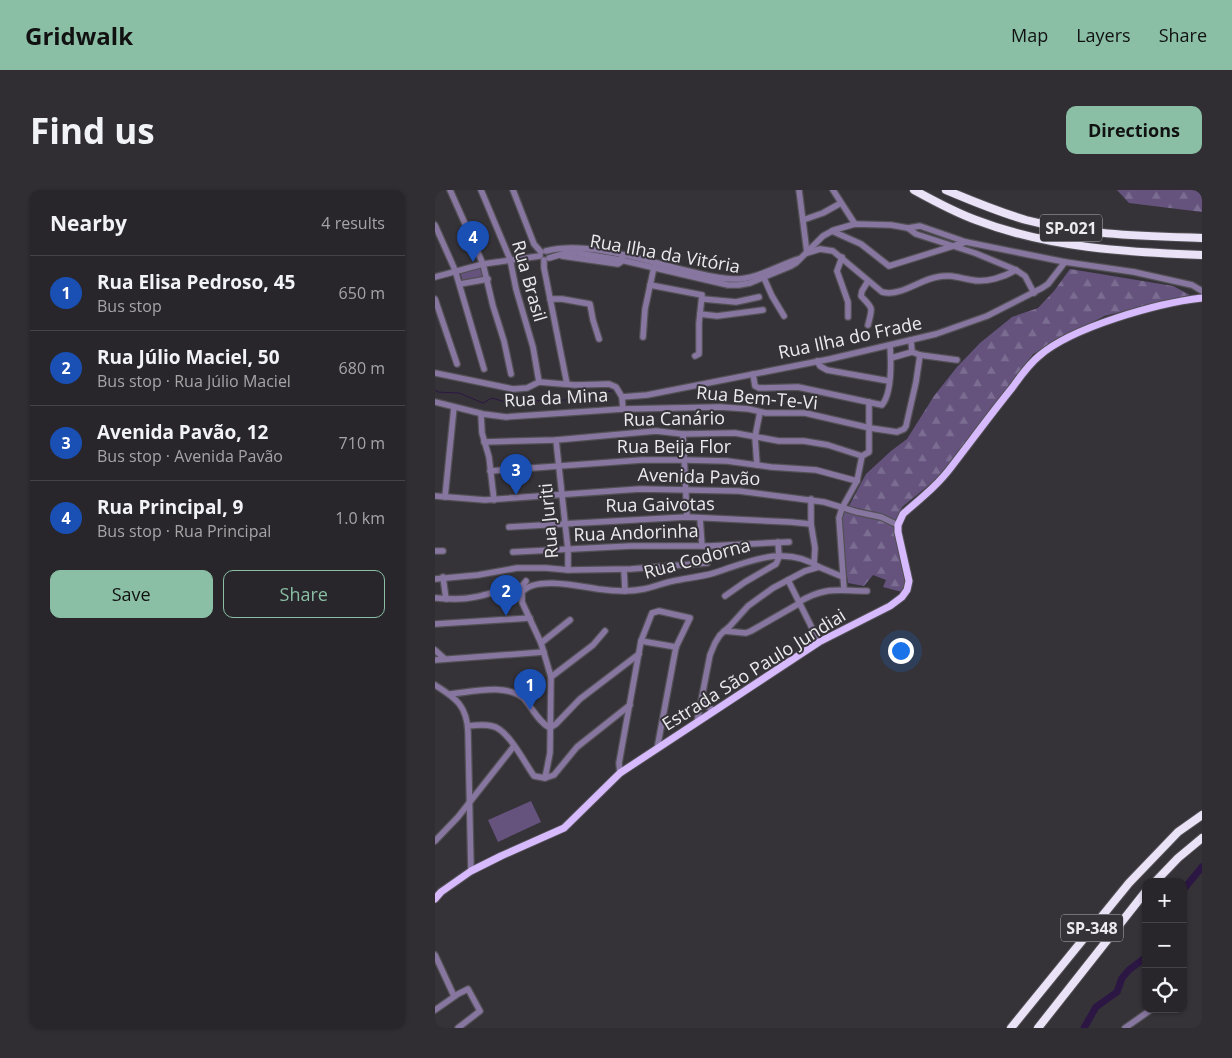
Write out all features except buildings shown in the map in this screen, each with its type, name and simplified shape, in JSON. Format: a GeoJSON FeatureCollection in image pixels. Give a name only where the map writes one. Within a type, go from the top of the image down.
{"type":"FeatureCollection","features":[{"type":"Feature","properties":{"kind":"highway","name":"SP-021"},"geometry":{"type":"LineString","coordinates":[[914,190],[950,210],[977,221],[1029,237],[1095,249],[1202,255]]}},
{"type":"Feature","properties":{"kind":"highway","name":"SP-021"},"geometry":{"type":"LineString","coordinates":[[947,190],[1027,220],[1064,227],[1125,235],[1202,238]]}},
{"type":"Feature","properties":{"kind":"highway","name":"SP-348"},"geometry":{"type":"LineString","coordinates":[[1011,1028],[1129,883],[1178,832],[1202,815]]}},
{"type":"Feature","properties":{"kind":"highway"},"geometry":{"type":"LineString","coordinates":[[1159,878],[1178,858],[1202,838]]}},
{"type":"Feature","properties":{"kind":"highway","name":"SP-348"},"geometry":{"type":"LineString","coordinates":[[1038,1028],[1142,896]]}},
{"type":"Feature","properties":{"kind":"main road"},"geometry":{"type":"LineString","coordinates":[[899,525],[903,514],[941,480],[952,467],[975,434],[1039,355],[1075,334],[1113,320],[1166,304],[1202,298]]}},
{"type":"Feature","properties":{"kind":"main road","name":"Estrada São Paulo Jundiai"},"geometry":{"type":"LineString","coordinates":[[435,898],[471,872],[501,856],[564,828],[620,772],[819,642],[890,606],[905,595],[909,581],[900,545],[899,525]]}},
{"type":"Feature","properties":{"kind":"street"},"geometry":{"type":"LineString","coordinates":[[450,190],[488,279],[511,374]]}},
{"type":"Feature","properties":{"kind":"street","name":"Rua Brasil"},"geometry":{"type":"LineString","coordinates":[[481,190],[510,260],[516,289],[533,347],[539,382]]}},
{"type":"Feature","properties":{"kind":"street"},"geometry":{"type":"LineString","coordinates":[[513,190],[534,244],[544,256],[550,299],[567,384]]}},
{"type":"Feature","properties":{"kind":"street"},"geometry":{"type":"LineString","coordinates":[[833,190],[855,224]]}},
{"type":"Feature","properties":{"kind":"street"},"geometry":{"type":"LineString","coordinates":[[801,191],[807,253],[820,249],[833,251],[882,292],[892,294],[935,277],[952,276],[980,281],[1000,278],[1016,270]]}},
{"type":"Feature","properties":{"kind":"street"},"geometry":{"type":"LineString","coordinates":[[803,220],[823,213],[841,203]]}},
{"type":"Feature","properties":{"kind":"street","name":"Rua Ilha da Vitória"},"geometry":{"type":"LineString","coordinates":[[544,256],[566,247],[718,278],[745,278],[772,272],[794,264],[816,242],[832,231],[855,224],[891,225],[908,228],[920,226],[965,242],[1065,262],[1134,272],[1183,283],[1202,291]]}},
{"type":"Feature","properties":{"kind":"street"},"geometry":{"type":"LineString","coordinates":[[435,226],[455,270],[484,369]]}},
{"type":"Feature","properties":{"kind":"street"},"geometry":{"type":"LineString","coordinates":[[908,228],[916,234],[975,253],[1016,270],[1025,276],[1034,292]]}},
{"type":"Feature","properties":{"kind":"street"},"geometry":{"type":"LineString","coordinates":[[832,231],[861,244],[886,265],[894,266],[965,242]]}},
{"type":"Feature","properties":{"kind":"street","name":"Rua Ilha da Vitória"},"geometry":{"type":"LineString","coordinates":[[544,256],[578,253],[622,257],[728,285],[739,285],[764,278],[772,272]]}},
{"type":"Feature","properties":{"kind":"street"},"geometry":{"type":"LineString","coordinates":[[435,278],[455,270],[483,264],[544,256]]}},
{"type":"Feature","properties":{"kind":"street"},"geometry":{"type":"LineString","coordinates":[[842,257],[837,271],[847,302],[848,317]]}},
{"type":"Feature","properties":{"kind":"street","name":"Rua Ilha do Frade"},"geometry":{"type":"LineString","coordinates":[[622,397],[647,395],[817,361],[946,331],[1005,308],[1048,284],[1065,262]]}},
{"type":"Feature","properties":{"kind":"street"},"geometry":{"type":"LineString","coordinates":[[643,337],[645,308],[654,267]]}},
{"type":"Feature","properties":{"kind":"street"},"geometry":{"type":"LineString","coordinates":[[764,278],[784,316]]}},
{"type":"Feature","properties":{"kind":"street"},"geometry":{"type":"LineString","coordinates":[[459,284],[488,279]]}},
{"type":"Feature","properties":{"kind":"street"},"geometry":{"type":"LineString","coordinates":[[868,281],[861,296],[870,303],[871,307],[868,325]]}},
{"type":"Feature","properties":{"kind":"street"},"geometry":{"type":"LineString","coordinates":[[650,285],[676,291],[700,293],[703,299],[700,314],[699,354],[695,356]]}},
{"type":"Feature","properties":{"kind":"street"},"geometry":{"type":"LineString","coordinates":[[703,299],[736,302],[759,297]]}},
{"type":"Feature","properties":{"kind":"street"},"geometry":{"type":"LineString","coordinates":[[550,299],[590,304],[599,339]]}},
{"type":"Feature","properties":{"kind":"street"},"geometry":{"type":"LineString","coordinates":[[435,300],[457,364]]}},
{"type":"Feature","properties":{"kind":"street"},"geometry":{"type":"LineString","coordinates":[[700,314],[717,316],[763,310]]}},
{"type":"Feature","properties":{"kind":"street"},"geometry":{"type":"LineString","coordinates":[[911,340],[912,352]]}},
{"type":"Feature","properties":{"kind":"street"},"geometry":{"type":"LineString","coordinates":[[753,374],[755,386],[759,388],[798,387],[880,405],[884,404],[889,381],[891,345]]}},
{"type":"Feature","properties":{"kind":"street"},"geometry":{"type":"LineString","coordinates":[[891,358],[912,352],[920,356],[957,360]]}},
{"type":"Feature","properties":{"kind":"street","name":"Rua Bem-Te-Vi"},"geometry":{"type":"LineString","coordinates":[[681,407],[737,408],[760,412],[811,414],[870,428],[897,432],[905,428],[920,356]]}},
{"type":"Feature","properties":{"kind":"street"},"geometry":{"type":"LineString","coordinates":[[817,361],[822,368],[827,370],[889,381]]}},
{"type":"Feature","properties":{"kind":"street"},"geometry":{"type":"LineString","coordinates":[[435,373],[513,388],[527,388],[539,382],[613,384],[622,397],[623,409]]}},
{"type":"Feature","properties":{"kind":"street","name":"Rua da Mina"},"geometry":{"type":"LineString","coordinates":[[435,402],[481,414],[512,417],[681,407]]}},
{"type":"Feature","properties":{"kind":"street"},"geometry":{"type":"LineString","coordinates":[[844,589],[839,530],[842,508],[857,481],[862,456],[869,452],[869,402]]}},
{"type":"Feature","properties":{"kind":"street"},"geometry":{"type":"LineString","coordinates":[[445,497],[454,407]]}},
{"type":"Feature","properties":{"kind":"street"},"geometry":{"type":"LineString","coordinates":[[757,465],[755,437],[760,412]]}},
{"type":"Feature","properties":{"kind":"street"},"geometry":{"type":"LineString","coordinates":[[481,414],[494,500]]}},
{"type":"Feature","properties":{"kind":"street","name":"Rua Canário"},"geometry":{"type":"LineString","coordinates":[[484,442],[557,440],[656,431],[683,434],[735,434],[828,445],[862,456]]}},
{"type":"Feature","properties":{"kind":"street"},"geometry":{"type":"LineString","coordinates":[[683,434],[687,517]]}},
{"type":"Feature","properties":{"kind":"street","name":"Rua Juriti"},"geometry":{"type":"LineString","coordinates":[[557,440],[568,550],[568,570]]}},
{"type":"Feature","properties":{"kind":"street","name":"Rua Beija Flor"},"geometry":{"type":"LineString","coordinates":[[490,471],[642,460],[727,461],[771,468],[816,470],[857,481]]}},
{"type":"Feature","properties":{"kind":"street","name":"Avenida Pavão"},"geometry":{"type":"LineString","coordinates":[[435,496],[494,500],[640,489],[751,492],[811,499],[881,517],[899,525]]}},
{"type":"Feature","properties":{"kind":"street"},"geometry":{"type":"LineString","coordinates":[[697,722],[712,650],[719,635],[757,598],[817,566],[811,524],[811,499]]}},
{"type":"Feature","properties":{"kind":"street","name":"Rua Gaivotas"},"geometry":{"type":"LineString","coordinates":[[509,527],[687,517],[811,524]]}},
{"type":"Feature","properties":{"kind":"street"},"geometry":{"type":"LineString","coordinates":[[700,518],[702,546]]}},
{"type":"Feature","properties":{"kind":"street"},"geometry":{"type":"LineString","coordinates":[[725,596],[776,564],[779,557],[778,542]]}},
{"type":"Feature","properties":{"kind":"street","name":"Rua Andorinha"},"geometry":{"type":"LineString","coordinates":[[513,552],[631,546],[702,546],[789,542]]}},
{"type":"Feature","properties":{"kind":"street"},"geometry":{"type":"LineString","coordinates":[[435,551],[443,551]]}},
{"type":"Feature","properties":{"kind":"street","name":"Rua Codorna"},"geometry":{"type":"LineString","coordinates":[[473,599],[544,583],[643,590],[665,582],[713,573],[752,559],[764,557],[801,559],[843,577]]}},
{"type":"Feature","properties":{"kind":"street"},"geometry":{"type":"LineString","coordinates":[[435,579],[478,575],[507,569],[624,570],[707,563]]}},
{"type":"Feature","properties":{"kind":"street"},"geometry":{"type":"LineString","coordinates":[[525,568],[522,602],[541,643],[551,677],[550,753],[545,778]]}},
{"type":"Feature","properties":{"kind":"street"},"geometry":{"type":"LineString","coordinates":[[624,570],[625,590]]}},
{"type":"Feature","properties":{"kind":"street"},"geometry":{"type":"LineString","coordinates":[[443,577],[446,598]]}},
{"type":"Feature","properties":{"kind":"street"},"geometry":{"type":"LineString","coordinates":[[789,580],[819,642]]}},
{"type":"Feature","properties":{"kind":"street"},"geometry":{"type":"LineString","coordinates":[[727,628],[746,633],[751,632],[819,592],[844,589],[867,591]]}},
{"type":"Feature","properties":{"kind":"street"},"geometry":{"type":"LineString","coordinates":[[437,600],[446,598],[458,600],[473,599]]}},
{"type":"Feature","properties":{"kind":"street"},"geometry":{"type":"LineString","coordinates":[[437,600],[457,603],[473,599]]}},
{"type":"Feature","properties":{"kind":"street"},"geometry":{"type":"LineString","coordinates":[[620,772],[619,763],[641,641],[652,614],[656,611],[690,618],[676,647],[657,749]]}},
{"type":"Feature","properties":{"kind":"street"},"geometry":{"type":"LineString","coordinates":[[435,620],[435,624],[530,618]]}},
{"type":"Feature","properties":{"kind":"street"},"geometry":{"type":"LineString","coordinates":[[541,643],[570,620]]}},
{"type":"Feature","properties":{"kind":"street"},"geometry":{"type":"LineString","coordinates":[[551,677],[593,645],[605,631]]}},
{"type":"Feature","properties":{"kind":"street"},"geometry":{"type":"LineString","coordinates":[[641,641],[676,647]]}},
{"type":"Feature","properties":{"kind":"street"},"geometry":{"type":"LineString","coordinates":[[435,650],[445,659]]}},
{"type":"Feature","properties":{"kind":"street"},"geometry":{"type":"LineString","coordinates":[[435,660],[544,652]]}},
{"type":"Feature","properties":{"kind":"street"},"geometry":{"type":"LineString","coordinates":[[550,728],[580,700],[639,654]]}},
{"type":"Feature","properties":{"kind":"street"},"geometry":{"type":"LineString","coordinates":[[435,685],[457,699],[464,710],[468,726],[471,872]]}},
{"type":"Feature","properties":{"kind":"street"},"geometry":{"type":"LineString","coordinates":[[450,694],[507,690],[521,696],[543,724],[550,728]]}},
{"type":"Feature","properties":{"kind":"street"},"geometry":{"type":"LineString","coordinates":[[702,702],[714,711]]}},
{"type":"Feature","properties":{"kind":"street"},"geometry":{"type":"LineString","coordinates":[[468,726],[485,725],[498,728],[504,732],[534,776],[545,778],[558,772],[577,747],[630,704]]}},
{"type":"Feature","properties":{"kind":"street"},"geometry":{"type":"LineString","coordinates":[[435,841],[513,746]]}},
{"type":"Feature","properties":{"kind":"street"},"geometry":{"type":"LineString","coordinates":[[435,955],[454,996]]}},
{"type":"Feature","properties":{"kind":"street"},"geometry":{"type":"LineString","coordinates":[[435,975],[442,970]]}},
{"type":"Feature","properties":{"kind":"street"},"geometry":{"type":"LineString","coordinates":[[435,1010],[464,990],[469,990],[480,1011],[458,1028]]}},
{"type":"Feature","properties":{"kind":"street"},"geometry":{"type":"LineString","coordinates":[[1125,1028],[1147,1013]]}},
{"type":"Feature","properties":{"kind":"green space"},"geometry":{"type":"Polygon","coordinates":[[[1117,190],[1202,190],[1202,212],[1129,203],[1117,190]]]}},
{"type":"Feature","properties":{"kind":"green space"},"geometry":{"type":"Polygon","coordinates":[[[482,265],[486,279],[463,283],[460,271],[482,265]]]}},
{"type":"Feature","properties":{"kind":"green space"},"geometry":{"type":"Polygon","coordinates":[[[1070,269],[1173,286],[1190,295],[1104,316],[1033,354],[940,476],[902,507],[897,521],[874,512],[849,506],[866,474],[907,439],[934,396],[957,367],[980,343],[1012,317],[1038,308],[1054,291],[1070,269]]]}},
{"type":"Feature","properties":{"kind":"green space"},"geometry":{"type":"Polygon","coordinates":[[[843,511],[882,520],[895,528],[906,581],[902,592],[883,587],[886,580],[873,575],[864,586],[848,583],[841,536],[843,511]]]}},
{"type":"Feature","properties":{"kind":"green space"},"geometry":{"type":"Polygon","coordinates":[[[531,801],[541,822],[498,842],[488,820],[531,801]]]}},
{"type":"Feature","properties":{"kind":"waterway"},"geometry":{"type":"LineString","coordinates":[[435,390],[438,392],[459,393],[483,403],[492,398],[512,404],[534,400],[552,402],[570,399],[584,400],[602,392],[612,391]]}},
{"type":"Feature","properties":{"kind":"waterway"},"geometry":{"type":"LineString","coordinates":[[1187,885],[1202,867]]}},
{"type":"Feature","properties":{"kind":"waterway"},"geometry":{"type":"LineString","coordinates":[[1084,1028],[1096,1007],[1117,992],[1122,978],[1142,960]]}},
{"type":"Feature","properties":{"kind":"place","name":"Rua Principal, 9"},"geometry":{"type":"Point","coordinates":[473,262]}},
{"type":"Feature","properties":{"kind":"place","name":"Avenida Pavão, 12"},"geometry":{"type":"Point","coordinates":[516,495]}},
{"type":"Feature","properties":{"kind":"place","name":"Rua Júlio Maciel, 50"},"geometry":{"type":"Point","coordinates":[506,616]}},
{"type":"Feature","properties":{"kind":"place","name":"Rua Elisa Pedroso, 45"},"geometry":{"type":"Point","coordinates":[530,710]}}]}
